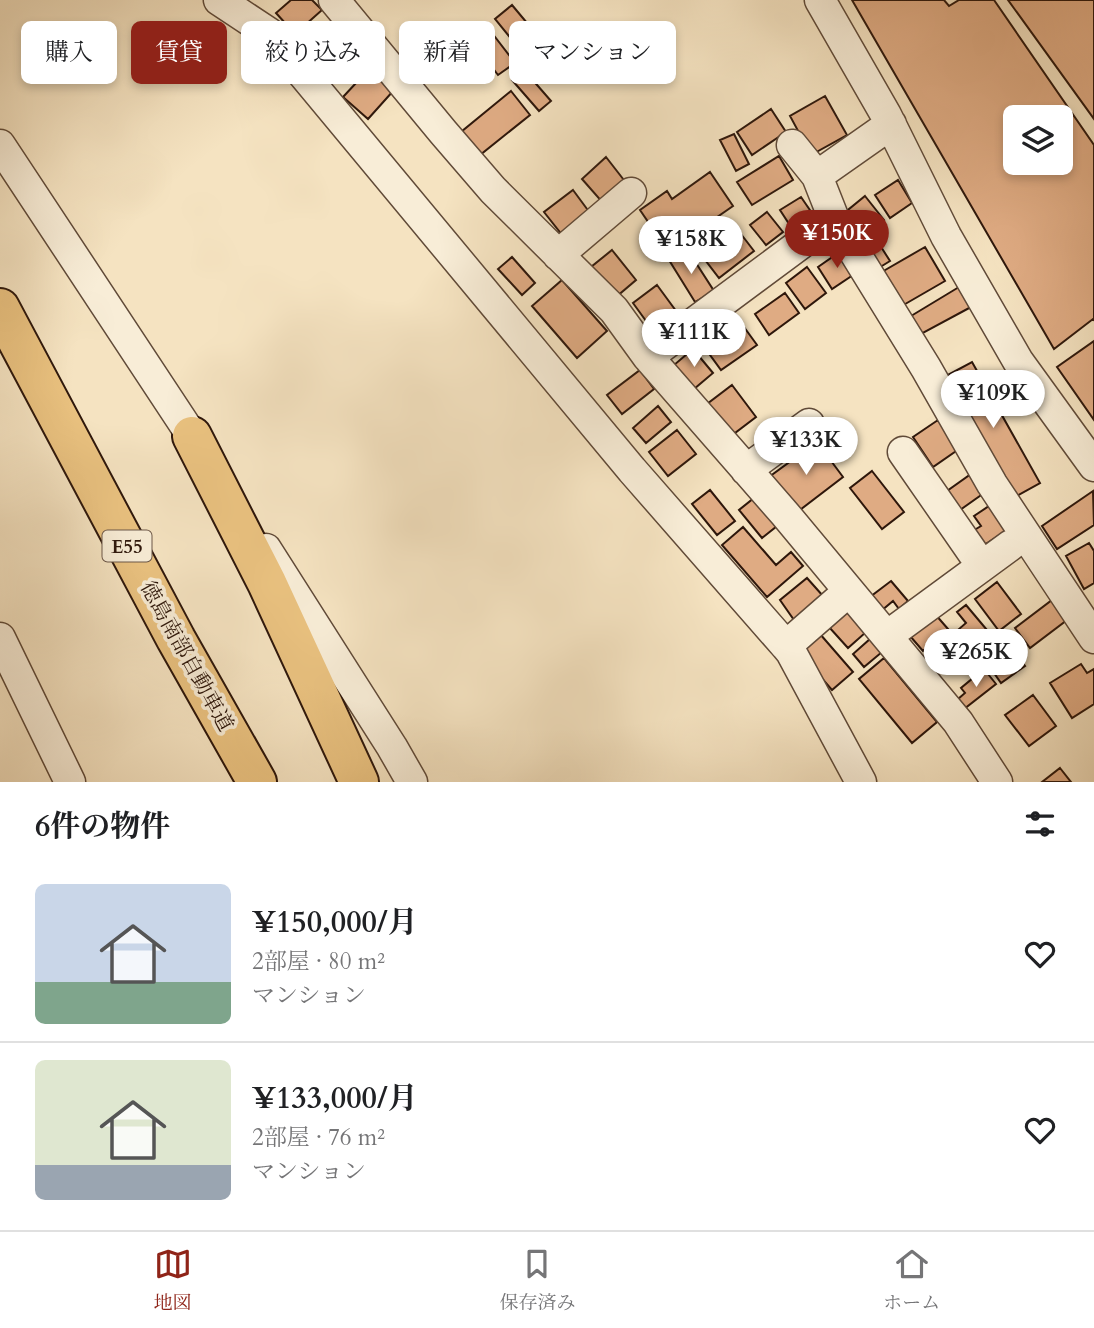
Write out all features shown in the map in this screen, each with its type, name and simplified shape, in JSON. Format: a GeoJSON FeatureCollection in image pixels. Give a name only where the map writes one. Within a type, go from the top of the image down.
{"type":"FeatureCollection","features":[{"type":"Feature","properties":{"kind":"highway","name":"徳島南部自動車道"},"geometry":{"type":"LineString","coordinates":[[0,308],[176,639],[257,782]]}},
{"type":"Feature","properties":{"kind":"highway"},"geometry":{"type":"LineString","coordinates":[[192,436],[267,583],[359,782]]}},
{"type":"Feature","properties":{"kind":"street"},"geometry":{"type":"LineString","coordinates":[[219,0],[246,11],[269,33],[632,470],[791,652],[861,782]]}},
{"type":"Feature","properties":{"kind":"street"},"geometry":{"type":"LineString","coordinates":[[334,0],[493,190],[614,310],[648,357],[958,722],[997,782]]}},
{"type":"Feature","properties":{"kind":"street"},"geometry":{"type":"LineString","coordinates":[[820,0],[891,124],[946,236],[1018,361],[1094,466]]}},
{"type":"Feature","properties":{"kind":"street"},"geometry":{"type":"LineString","coordinates":[[817,176],[891,124]]}},
{"type":"Feature","properties":{"kind":"street"},"geometry":{"type":"LineString","coordinates":[[0,145],[316,626],[412,782]]}},
{"type":"Feature","properties":{"kind":"street"},"geometry":{"type":"LineString","coordinates":[[792,145],[817,176],[834,219],[926,368],[992,484],[1085,606],[1094,638]]}},
{"type":"Feature","properties":{"kind":"street"},"geometry":{"type":"LineString","coordinates":[[558,255],[631,193]]}},
{"type":"Feature","properties":{"kind":"street"},"geometry":{"type":"LineString","coordinates":[[648,357],[834,219]]}},
{"type":"Feature","properties":{"kind":"street"},"geometry":{"type":"LineString","coordinates":[[746,470],[809,424]]}},
{"type":"Feature","properties":{"kind":"street"},"geometry":{"type":"LineString","coordinates":[[902,452],[937,481],[982,566]]}},
{"type":"Feature","properties":{"kind":"street"},"geometry":{"type":"LineString","coordinates":[[887,636],[1011,545]]}},
{"type":"Feature","properties":{"kind":"street"},"geometry":{"type":"LineString","coordinates":[[786,646],[849,591]]}},
{"type":"Feature","properties":{"kind":"street"},"geometry":{"type":"LineString","coordinates":[[0,638],[70,782]]}},
{"type":"Feature","properties":{"kind":"building"},"geometry":{"type":"Polygon","coordinates":[[[291,0],[312,0],[322,10],[310,21],[283,21],[276,13],[291,0]]]}},
{"type":"Feature","properties":{"kind":"building"},"geometry":{"type":"Polygon","coordinates":[[[852,0],[944,0],[949,6],[959,0],[994,0],[1066,105],[1003,105],[1003,175],[1073,175],[1073,115],[1094,145],[1093,319],[1054,349],[852,0]]]}},
{"type":"Feature","properties":{"kind":"building"},"geometry":{"type":"Polygon","coordinates":[[[1008,0],[1094,0],[1094,119],[1008,0]]]}},
{"type":"Feature","properties":{"kind":"building"},"geometry":{"type":"Polygon","coordinates":[[[512,5],[525,21],[509,21],[509,36],[495,19],[512,5]]]}},
{"type":"Feature","properties":{"kind":"building"},"geometry":{"type":"Polygon","coordinates":[[[495,37],[509,55],[509,67],[498,75],[495,71],[495,37]]]}},
{"type":"Feature","properties":{"kind":"building"},"geometry":{"type":"Polygon","coordinates":[[[385,82],[394,90],[368,119],[343,97],[355,84],[385,84],[385,82]]]}},
{"type":"Feature","properties":{"kind":"building"},"geometry":{"type":"Polygon","coordinates":[[[515,84],[536,84],[551,101],[539,111],[515,84]]]}},
{"type":"Feature","properties":{"kind":"building"},"geometry":{"type":"Polygon","coordinates":[[[511,91],[530,115],[480,155],[461,132],[511,91]]]}},
{"type":"Feature","properties":{"kind":"building"},"geometry":{"type":"Polygon","coordinates":[[[825,96],[847,135],[811,155],[790,116],[825,96]]]}},
{"type":"Feature","properties":{"kind":"building"},"geometry":{"type":"Polygon","coordinates":[[[771,109],[786,132],[752,155],[737,132],[771,109]]]}},
{"type":"Feature","properties":{"kind":"building"},"geometry":{"type":"Polygon","coordinates":[[[734,134],[749,164],[736,171],[720,140],[734,134]]]}},
{"type":"Feature","properties":{"kind":"building"},"geometry":{"type":"Polygon","coordinates":[[[779,156],[793,180],[752,205],[737,182],[779,156]]]}},
{"type":"Feature","properties":{"kind":"building"},"geometry":{"type":"Polygon","coordinates":[[[606,157],[627,184],[603,203],[582,179],[606,157]]]}},
{"type":"Feature","properties":{"kind":"building"},"geometry":{"type":"Polygon","coordinates":[[[710,172],[733,206],[668,251],[640,210],[667,191],[672,199],[710,172]]]}},
{"type":"Feature","properties":{"kind":"building"},"geometry":{"type":"Polygon","coordinates":[[[898,180],[912,203],[890,218],[875,195],[898,180]]]}},
{"type":"Feature","properties":{"kind":"building"},"geometry":{"type":"Polygon","coordinates":[[[573,190],[590,213],[563,236],[544,212],[573,190]]]}},
{"type":"Feature","properties":{"kind":"building"},"geometry":{"type":"Polygon","coordinates":[[[865,196],[884,220],[861,238],[843,214],[865,196]]]}},
{"type":"Feature","properties":{"kind":"building"},"geometry":{"type":"Polygon","coordinates":[[[801,197],[816,219],[795,233],[780,210],[801,197]]]}},
{"type":"Feature","properties":{"kind":"building"},"geometry":{"type":"Polygon","coordinates":[[[767,212],[783,232],[766,245],[750,225],[767,212]]]}},
{"type":"Feature","properties":{"kind":"building"},"geometry":{"type":"Polygon","coordinates":[[[734,225],[754,251],[719,278],[699,252],[734,225]]]}},
{"type":"Feature","properties":{"kind":"building"},"geometry":{"type":"Polygon","coordinates":[[[876,239],[890,261],[877,269],[863,247],[876,239]]]}},
{"type":"Feature","properties":{"kind":"building"},"geometry":{"type":"Polygon","coordinates":[[[925,247],[945,281],[900,307],[880,273],[925,247]]]}},
{"type":"Feature","properties":{"kind":"building"},"geometry":{"type":"Polygon","coordinates":[[[687,249],[714,291],[695,302],[669,260],[687,249]]]}},
{"type":"Feature","properties":{"kind":"building"},"geometry":{"type":"Polygon","coordinates":[[[612,250],[636,280],[616,297],[591,267],[612,250]]]}},
{"type":"Feature","properties":{"kind":"building"},"geometry":{"type":"Polygon","coordinates":[[[841,251],[856,273],[832,289],[818,267],[841,251]]]}},
{"type":"Feature","properties":{"kind":"building"},"geometry":{"type":"Polygon","coordinates":[[[512,257],[535,283],[522,295],[498,269],[512,257]]]}},
{"type":"Feature","properties":{"kind":"building"},"geometry":{"type":"Polygon","coordinates":[[[807,267],[826,293],[805,309],[786,283],[807,267]]]}},
{"type":"Feature","properties":{"kind":"building"},"geometry":{"type":"Polygon","coordinates":[[[562,280],[607,331],[577,358],[532,306],[562,280]]]}},
{"type":"Feature","properties":{"kind":"building"},"geometry":{"type":"Polygon","coordinates":[[[657,285],[679,315],[654,332],[633,303],[657,285]]]}},
{"type":"Feature","properties":{"kind":"building"},"geometry":{"type":"Polygon","coordinates":[[[959,287],[971,307],[921,334],[911,316],[959,287]]]}},
{"type":"Feature","properties":{"kind":"building"},"geometry":{"type":"Polygon","coordinates":[[[785,293],[799,313],[769,335],[755,314],[785,293]]]}},
{"type":"Feature","properties":{"kind":"building"},"geometry":{"type":"Polygon","coordinates":[[[709,323],[722,342],[744,327],[757,345],[721,370],[694,333],[709,323]]]}},
{"type":"Feature","properties":{"kind":"building"},"geometry":{"type":"Polygon","coordinates":[[[1094,341],[1094,420],[1057,367],[1094,341]]]}},
{"type":"Feature","properties":{"kind":"building"},"geometry":{"type":"Polygon","coordinates":[[[693,349],[713,373],[694,389],[674,365],[693,349]]]}},
{"type":"Feature","properties":{"kind":"building"},"geometry":{"type":"Polygon","coordinates":[[[972,362],[1040,483],[1013,498],[946,376],[972,362]]]}},
{"type":"Feature","properties":{"kind":"building"},"geometry":{"type":"Polygon","coordinates":[[[640,370],[654,389],[622,414],[607,395],[640,370]]]}},
{"type":"Feature","properties":{"kind":"building"},"geometry":{"type":"Polygon","coordinates":[[[732,385],[756,417],[731,436],[707,404],[732,385]]]}},
{"type":"Feature","properties":{"kind":"building"},"geometry":{"type":"Polygon","coordinates":[[[658,406],[671,422],[646,443],[633,428],[658,406]]]}},
{"type":"Feature","properties":{"kind":"building"},"geometry":{"type":"Polygon","coordinates":[[[938,420],[959,449],[933,467],[913,437],[938,420]]]}},
{"type":"Feature","properties":{"kind":"building"},"geometry":{"type":"Polygon","coordinates":[[[677,430],[696,454],[668,476],[649,452],[677,430]]]}},
{"type":"Feature","properties":{"kind":"building"},"geometry":{"type":"Polygon","coordinates":[[[817,442],[843,477],[796,513],[769,477],[817,442]]]}},
{"type":"Feature","properties":{"kind":"building"},"geometry":{"type":"Polygon","coordinates":[[[872,471],[904,512],[882,529],[850,488],[872,471]]]}},
{"type":"Feature","properties":{"kind":"building"},"geometry":{"type":"Polygon","coordinates":[[[971,474],[984,493],[960,510],[947,491],[971,474]]]}},
{"type":"Feature","properties":{"kind":"building"},"geometry":{"type":"Polygon","coordinates":[[[710,490],[735,521],[717,535],[692,504],[710,490]]]}},
{"type":"Feature","properties":{"kind":"building"},"geometry":{"type":"Polygon","coordinates":[[[1093,491],[1094,525],[1057,549],[1042,526],[1093,491]]]}},
{"type":"Feature","properties":{"kind":"building"},"geometry":{"type":"Polygon","coordinates":[[[754,498],[777,526],[762,538],[739,510],[754,498]]]}},
{"type":"Feature","properties":{"kind":"building"},"geometry":{"type":"Polygon","coordinates":[[[989,506],[1006,531],[981,547],[971,532],[981,526],[974,516],[989,506]]]}},
{"type":"Feature","properties":{"kind":"building"},"geometry":{"type":"Polygon","coordinates":[[[743,527],[776,565],[791,552],[803,566],[767,597],[722,545],[743,527]]]}},
{"type":"Feature","properties":{"kind":"building"},"geometry":{"type":"Polygon","coordinates":[[[1089,543],[1094,551],[1094,583],[1084,589],[1066,556],[1089,543]]]}},
{"type":"Feature","properties":{"kind":"building"},"geometry":{"type":"Polygon","coordinates":[[[807,578],[823,596],[794,620],[780,600],[807,578]]]}},
{"type":"Feature","properties":{"kind":"building"},"geometry":{"type":"Polygon","coordinates":[[[891,581],[908,601],[899,609],[893,601],[881,611],[870,597],[891,581]]]}},
{"type":"Feature","properties":{"kind":"building"},"geometry":{"type":"Polygon","coordinates":[[[997,582],[1021,614],[999,631],[975,599],[997,582]]]}},
{"type":"Feature","properties":{"kind":"building"},"geometry":{"type":"Polygon","coordinates":[[[1052,600],[1067,620],[1030,648],[1015,628],[1052,600]]]}},
{"type":"Feature","properties":{"kind":"building"},"geometry":{"type":"Polygon","coordinates":[[[966,605],[992,636],[977,650],[959,629],[966,623],[957,612],[966,605]]]}},
{"type":"Feature","properties":{"kind":"building"},"geometry":{"type":"Polygon","coordinates":[[[847,611],[865,633],[848,648],[829,627],[847,611]]]}},
{"type":"Feature","properties":{"kind":"building"},"geometry":{"type":"Polygon","coordinates":[[[935,614],[948,629],[923,651],[910,636],[935,614]]]}},
{"type":"Feature","properties":{"kind":"building"},"geometry":{"type":"Polygon","coordinates":[[[820,634],[853,672],[832,690],[799,652],[820,634]]]}},
{"type":"Feature","properties":{"kind":"building"},"geometry":{"type":"Polygon","coordinates":[[[870,639],[882,652],[864,667],[853,654],[870,639]]]}},
{"type":"Feature","properties":{"kind":"building"},"geometry":{"type":"Polygon","coordinates":[[[1006,641],[1025,666],[1001,683],[994,673],[1002,667],[991,652],[1006,641]]]}},
{"type":"Feature","properties":{"kind":"building"},"geometry":{"type":"Polygon","coordinates":[[[884,658],[937,722],[912,743],[859,679],[884,658]]]}},
{"type":"Feature","properties":{"kind":"building"},"geometry":{"type":"Polygon","coordinates":[[[1081,664],[1087,673],[1094,669],[1094,704],[1072,718],[1050,683],[1081,664]]]}},
{"type":"Feature","properties":{"kind":"building"},"geometry":{"type":"Polygon","coordinates":[[[984,669],[996,684],[964,709],[957,700],[965,693],[961,688],[984,669]]]}},
{"type":"Feature","properties":{"kind":"building"},"geometry":{"type":"Polygon","coordinates":[[[1033,695],[1056,726],[1029,746],[1005,715],[1033,695]]]}},
{"type":"Feature","properties":{"kind":"building"},"geometry":{"type":"Polygon","coordinates":[[[1060,768],[1071,782],[1042,782],[1060,768]]]}}]}
